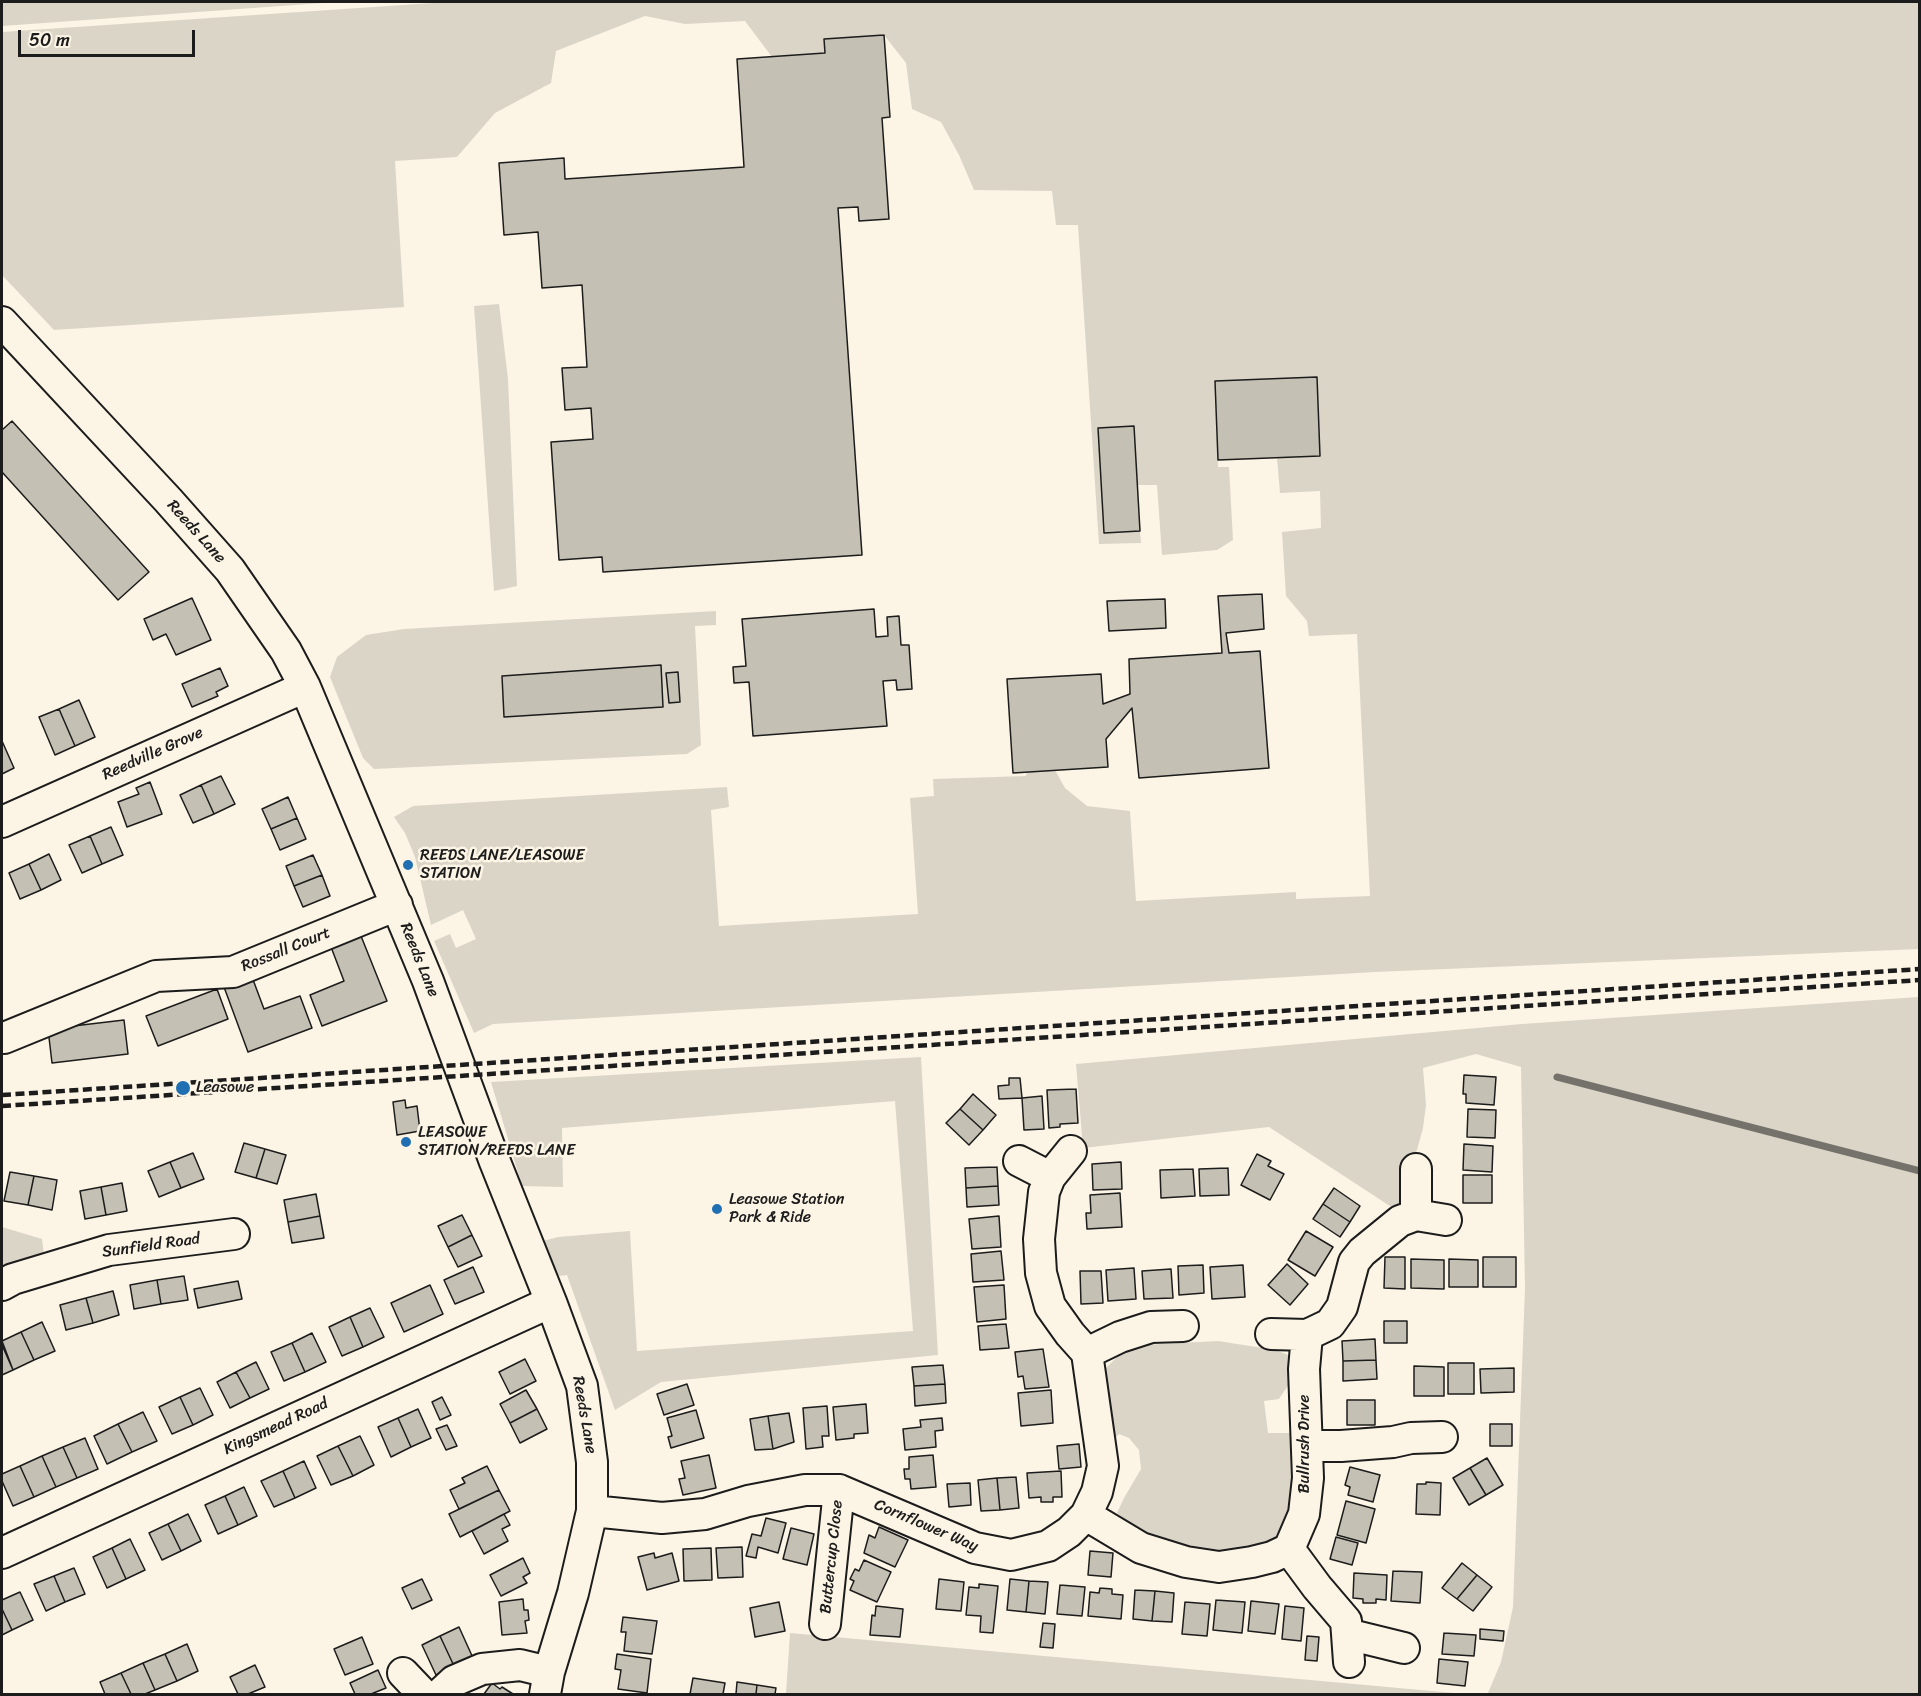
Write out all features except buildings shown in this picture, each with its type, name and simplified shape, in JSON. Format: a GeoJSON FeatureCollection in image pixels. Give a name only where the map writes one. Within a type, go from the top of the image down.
{"type":"FeatureCollection","features":[{"type":"Feature","properties":{"kind":"street","name":"Reeds Lane"},"geometry":{"type":"LineString","coordinates":[[2,322],[230,570],[286,651],[305,687],[428,981],[582,1386],[592,1462],[592,1511],[573,1593],[547,1684]]}},
{"type":"Feature","properties":{"kind":"street","name":"Reedville Grove"},"geometry":{"type":"LineString","coordinates":[[2,822],[305,687]]}},
{"type":"Feature","properties":{"kind":"street","name":"Rossall Court"},"geometry":{"type":"LineString","coordinates":[[4,1038],[156,976],[233,972],[397,905]]}},
{"type":"Feature","properties":{"kind":"street"},"geometry":{"type":"LineString","coordinates":[[1071,1151],[1050,1177],[1044,1191],[1041,1212],[1039,1239],[1041,1273],[1050,1306],[1087,1353],[1120,1337],[1150,1327],[1183,1326]]}},
{"type":"Feature","properties":{"kind":"street"},"geometry":{"type":"LineString","coordinates":[[1019,1161],[1050,1177]]}},
{"type":"Feature","properties":{"kind":"street"},"geometry":{"type":"LineString","coordinates":[[1416,1169],[1416,1215]]}},
{"type":"Feature","properties":{"kind":"street"},"geometry":{"type":"LineString","coordinates":[[1271,1334],[1307,1335],[1330,1324],[1342,1307],[1354,1262],[1362,1252],[1400,1221],[1416,1215],[1446,1220]]}},
{"type":"Feature","properties":{"kind":"street","name":"Sunfield Road"},"geometry":{"type":"LineString","coordinates":[[2,1285],[13,1279],[108,1250],[234,1234]]}},
{"type":"Feature","properties":{"kind":"street","name":"Kingsmead Road"},"geometry":{"type":"LineString","coordinates":[[2,1553],[551,1302]]}},
{"type":"Feature","properties":{"kind":"street","name":"Bullrush Drive"},"geometry":{"type":"LineString","coordinates":[[1289,1549],[1304,1514],[1308,1478],[1304,1369],[1307,1335]]}},
{"type":"Feature","properties":{"kind":"street","name":"Cornflower Way"},"geometry":{"type":"LineString","coordinates":[[592,1511],[662,1518],[705,1514],[748,1501],[805,1490],[839,1490],[975,1548],[1011,1556],[1048,1546],[1069,1532],[1086,1515],[1097,1492],[1102,1466],[1087,1353]]}},
{"type":"Feature","properties":{"kind":"street"},"geometry":{"type":"LineString","coordinates":[[1308,1446],[1341,1446],[1442,1437]]}},
{"type":"Feature","properties":{"kind":"street","name":"Buttercup Close"},"geometry":{"type":"LineString","coordinates":[[825,1624],[839,1490]]}},
{"type":"Feature","properties":{"kind":"street"},"geometry":{"type":"LineString","coordinates":[[1086,1515],[1141,1548],[1186,1562],[1219,1567],[1272,1557],[1289,1549],[1317,1587],[1346,1620],[1348,1648],[1404,1648]]}},
{"type":"Feature","properties":{"kind":"street"},"geometry":{"type":"LineString","coordinates":[[440,1695],[454,1681],[482,1669],[520,1665],[547,1684]]}},
{"type":"Feature","properties":{"kind":"street"},"geometry":{"type":"LineString","coordinates":[[403,1673],[423,1695]]}},
{"type":"Feature","properties":{"kind":"shaded area"},"geometry":{"type":"Polygon","coordinates":[[[2,2],[337,2],[2,26],[2,2]]]}},
{"type":"Feature","properties":{"kind":"shaded area"},"geometry":{"type":"Polygon","coordinates":[[[448,2],[1919,2],[1919,949],[1375,972],[493,1024],[474,1033],[434,941],[450,934],[456,948],[476,939],[463,910],[431,925],[415,857],[405,833],[394,817],[413,806],[727,787],[729,807],[711,810],[719,926],[918,914],[910,798],[934,796],[933,779],[1026,776],[1027,771],[1055,770],[1065,788],[1087,806],[1130,811],[1136,901],[1296,892],[1296,899],[1370,896],[1357,634],[1309,636],[1307,621],[1286,596],[1282,532],[1321,528],[1320,491],[1280,493],[1277,458],[1320,456],[1317,377],[1215,381],[1218,467],[1229,467],[1233,540],[1217,550],[1162,555],[1157,485],[1137,485],[1134,426],[1098,428],[1104,533],[1140,531],[1141,543],[1099,544],[1078,225],[1056,225],[1052,191],[974,190],[941,122],[912,109],[906,63],[884,35],[824,39],[825,53],[772,57],[745,21],[685,24],[645,16],[556,51],[551,83],[495,113],[457,157],[395,161],[404,307],[54,330],[2,275],[2,32],[448,2]]]}},
{"type":"Feature","properties":{"kind":"shaded area"},"geometry":{"type":"Polygon","coordinates":[[[499,304],[508,379],[517,586],[494,591],[474,306],[499,304]]]}},
{"type":"Feature","properties":{"kind":"shaded area"},"geometry":{"type":"Polygon","coordinates":[[[716,611],[716,625],[695,626],[701,745],[687,754],[374,769],[363,758],[330,677],[337,657],[366,635],[404,629],[716,611]],[[661,666],[502,676],[504,717],[663,707],[661,666]]]}},
{"type":"Feature","properties":{"kind":"shaded area"},"geometry":{"type":"Polygon","coordinates":[[[1919,997],[1919,1694],[1480,1694],[1488,1693],[1501,1662],[1513,1607],[1525,1288],[1521,1067],[1476,1054],[1423,1068],[1426,1105],[1423,1128],[1417,1150],[1409,1165],[1406,1192],[1396,1210],[1269,1127],[1083,1148],[1076,1064],[1522,1024],[1919,997]]]}},
{"type":"Feature","properties":{"kind":"shaded area"},"geometry":{"type":"Polygon","coordinates":[[[921,1057],[938,1355],[661,1382],[615,1410],[567,1275],[559,1276],[543,1241],[558,1237],[630,1231],[637,1351],[913,1331],[895,1101],[562,1128],[563,1187],[522,1186],[491,1082],[921,1057]]]}},
{"type":"Feature","properties":{"kind":"shaded area"},"geometry":{"type":"Polygon","coordinates":[[[2,1227],[42,1239],[44,1256],[5,1272],[2,1263],[2,1227]]]}},
{"type":"Feature","properties":{"kind":"shaded area"},"geometry":{"type":"Polygon","coordinates":[[[1218,1341],[1276,1350],[1293,1357],[1297,1372],[1279,1399],[1264,1401],[1268,1433],[1297,1433],[1290,1529],[1254,1554],[1194,1551],[1157,1540],[1117,1513],[1141,1469],[1139,1450],[1129,1438],[1119,1434],[1110,1444],[1101,1373],[1118,1356],[1142,1345],[1218,1341]]]}},
{"type":"Feature","properties":{"kind":"shaded area"},"geometry":{"type":"Polygon","coordinates":[[[790,1633],[1465,1694],[786,1694],[790,1633]]]}},
{"type":"Feature","properties":{"kind":"waterway"},"geometry":{"type":"LineString","coordinates":[[1557,1077],[1920,1171]]}},
{"type":"Feature","properties":{"kind":"railway"},"geometry":{"type":"LineString","coordinates":[[2,1095],[1920,969]]}},
{"type":"Feature","properties":{"kind":"railway"},"geometry":{"type":"LineString","coordinates":[[2,1106],[1920,980]]}},
{"type":"Feature","properties":{"kind":"place","name":"REEDS LANE/LEASOWE STATION"},"geometry":{"type":"Point","coordinates":[408,865]}},
{"type":"Feature","properties":{"kind":"place","name":"Leasowe"},"geometry":{"type":"Point","coordinates":[183,1088]}},
{"type":"Feature","properties":{"kind":"place","name":"LEASOWE STATION/REEDS LANE"},"geometry":{"type":"Point","coordinates":[406,1142]}},
{"type":"Feature","properties":{"kind":"place","name":"Leasowe Station Park & Ride"},"geometry":{"type":"Point","coordinates":[717,1209]}}]}
